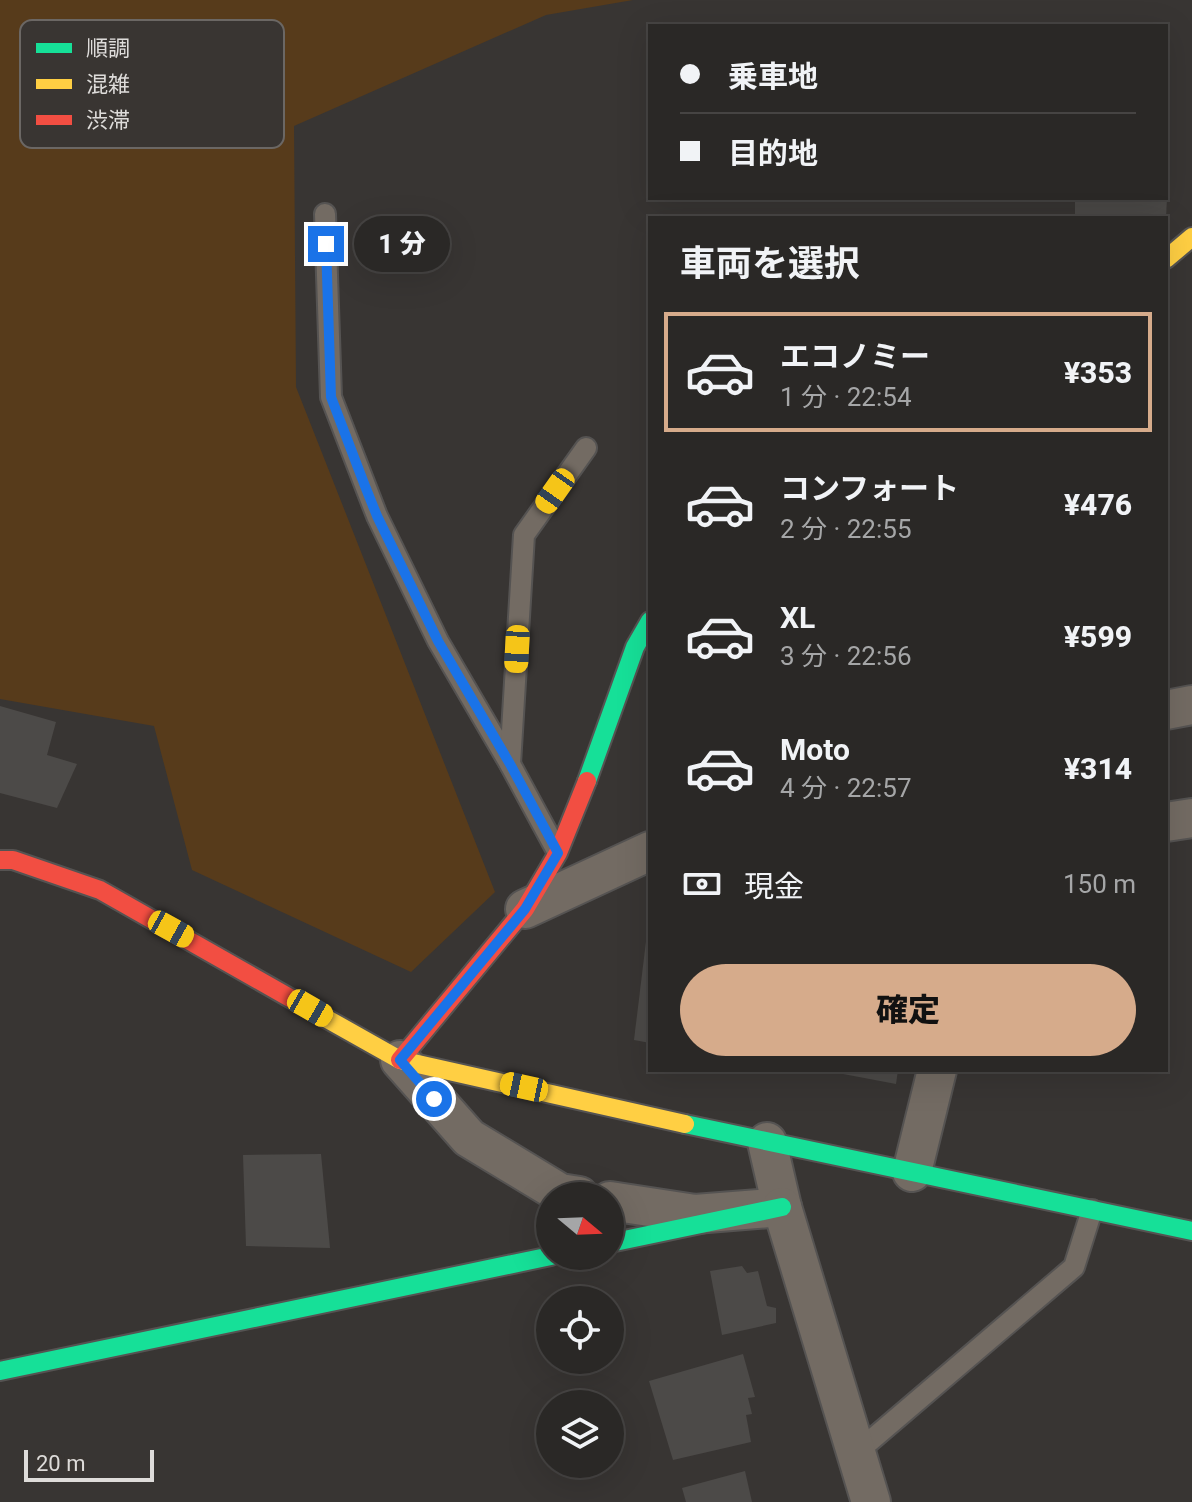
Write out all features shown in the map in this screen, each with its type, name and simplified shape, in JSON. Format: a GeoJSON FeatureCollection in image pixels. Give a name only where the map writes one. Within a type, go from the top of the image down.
{"type":"FeatureCollection","features":[{"type":"Feature","properties":{"kind":"street"},"geometry":{"type":"LineString","coordinates":[[1168,257],[1192,237]]}},
{"type":"Feature","properties":{"kind":"street"},"geometry":{"type":"LineString","coordinates":[[400,1060],[525,909],[558,853],[635,647],[648,624]]}},
{"type":"Feature","properties":{"kind":"street"},"geometry":{"type":"LineString","coordinates":[[1168,710],[1192,705]]}},
{"type":"Feature","properties":{"kind":"street"},"geometry":{"type":"LineString","coordinates":[[1168,822],[1192,818]]}},
{"type":"Feature","properties":{"kind":"street"},"geometry":{"type":"LineString","coordinates":[[525,909],[648,852]]}},
{"type":"Feature","properties":{"kind":"street"},"geometry":{"type":"LineString","coordinates":[[0,860],[13,860],[100,890],[400,1060],[767,1142],[1192,1231]]}},
{"type":"Feature","properties":{"kind":"street"},"geometry":{"type":"LineString","coordinates":[[400,1060],[469,1138],[542,1182]]}},
{"type":"Feature","properties":{"kind":"street"},"geometry":{"type":"LineString","coordinates":[[912,1172],[937,1072]]}},
{"type":"Feature","properties":{"kind":"street"},"geometry":{"type":"LineString","coordinates":[[767,1142],[782,1207],[871,1502]]}},
{"type":"Feature","properties":{"kind":"street"},"geometry":{"type":"LineString","coordinates":[[624,1203],[695,1214],[782,1207]]}},
{"type":"Feature","properties":{"kind":"street"},"geometry":{"type":"LineString","coordinates":[[624,1240],[782,1207]]}},
{"type":"Feature","properties":{"kind":"street"},"geometry":{"type":"LineString","coordinates":[[0,1371],[536,1259]]}},
{"type":"Feature","properties":{"kind":"lane"},"geometry":{"type":"LineString","coordinates":[[325,214],[331,397],[377,516],[438,641],[558,853]]}},
{"type":"Feature","properties":{"kind":"lane"},"geometry":{"type":"LineString","coordinates":[[510,764],[524,535],[586,448]]}},
{"type":"Feature","properties":{"kind":"lane"},"geometry":{"type":"LineString","coordinates":[[856,1453],[1074,1267],[1092,1210]]}},
{"type":"Feature","properties":{"kind":"shaded area"},"geometry":{"type":"Polygon","coordinates":[[[0,0],[633,0],[546,15],[294,126],[296,387],[495,892],[411,972],[192,870],[154,726],[0,699],[0,0]]]}},
{"type":"Feature","properties":{"kind":"building"},"geometry":{"type":"Polygon","coordinates":[[[1075,200],[1167,200],[1166,216],[1075,216],[1075,200]]]}},
{"type":"Feature","properties":{"kind":"building"},"geometry":{"type":"Polygon","coordinates":[[[0,706],[56,722],[47,755],[77,764],[57,808],[0,793],[0,706]]]}},
{"type":"Feature","properties":{"kind":"building"},"geometry":{"type":"Polygon","coordinates":[[[648,925],[648,1043],[634,1040],[648,925]]]}},
{"type":"Feature","properties":{"kind":"building"},"geometry":{"type":"Polygon","coordinates":[[[833,1072],[898,1072],[896,1084],[833,1072]]]}},
{"type":"Feature","properties":{"kind":"building"},"geometry":{"type":"Polygon","coordinates":[[[321,1154],[330,1248],[246,1246],[243,1155],[321,1154]]]}},
{"type":"Feature","properties":{"kind":"building"},"geometry":{"type":"Polygon","coordinates":[[[742,1266],[747,1273],[758,1271],[767,1306],[776,1308],[776,1323],[722,1335],[710,1271],[742,1266]]]}},
{"type":"Feature","properties":{"kind":"building"},"geometry":{"type":"Polygon","coordinates":[[[743,1354],[755,1397],[748,1398],[752,1414],[746,1415],[751,1442],[673,1460],[649,1381],[743,1354]]]}},
{"type":"Feature","properties":{"kind":"building"},"geometry":{"type":"Polygon","coordinates":[[[745,1471],[752,1502],[686,1502],[682,1488],[745,1471]]]}},
{"type":"Feature","properties":{"kind":"traffic: fast"},"geometry":{"type":"LineString","coordinates":[[587,781],[635,647],[648,624]]}},
{"type":"Feature","properties":{"kind":"traffic: fast"},"geometry":{"type":"LineString","coordinates":[[685,1124],[1192,1231]]}},
{"type":"Feature","properties":{"kind":"traffic: fast"},"geometry":{"type":"LineString","coordinates":[[624,1240],[782,1207]]}},
{"type":"Feature","properties":{"kind":"traffic: fast"},"geometry":{"type":"LineString","coordinates":[[0,1371],[536,1259]]}},
{"type":"Feature","properties":{"kind":"traffic: slow"},"geometry":{"type":"LineString","coordinates":[[1168,257],[1192,237]]}},
{"type":"Feature","properties":{"kind":"traffic: slow"},"geometry":{"type":"LineString","coordinates":[[320,1015],[400,1060],[685,1124]]}},
{"type":"Feature","properties":{"kind":"traffic: jam"},"geometry":{"type":"LineString","coordinates":[[400,1060],[525,909],[558,853],[587,781]]}},
{"type":"Feature","properties":{"kind":"traffic: jam"},"geometry":{"type":"LineString","coordinates":[[0,860],[13,860],[100,890],[320,1015]]}},
{"type":"Feature","properties":{"kind":"route"},"geometry":{"type":"LineString","coordinates":[[326,244],[331,397],[377,516],[438,641],[558,853],[525,909],[400,1060],[434,1099]]}}]}
